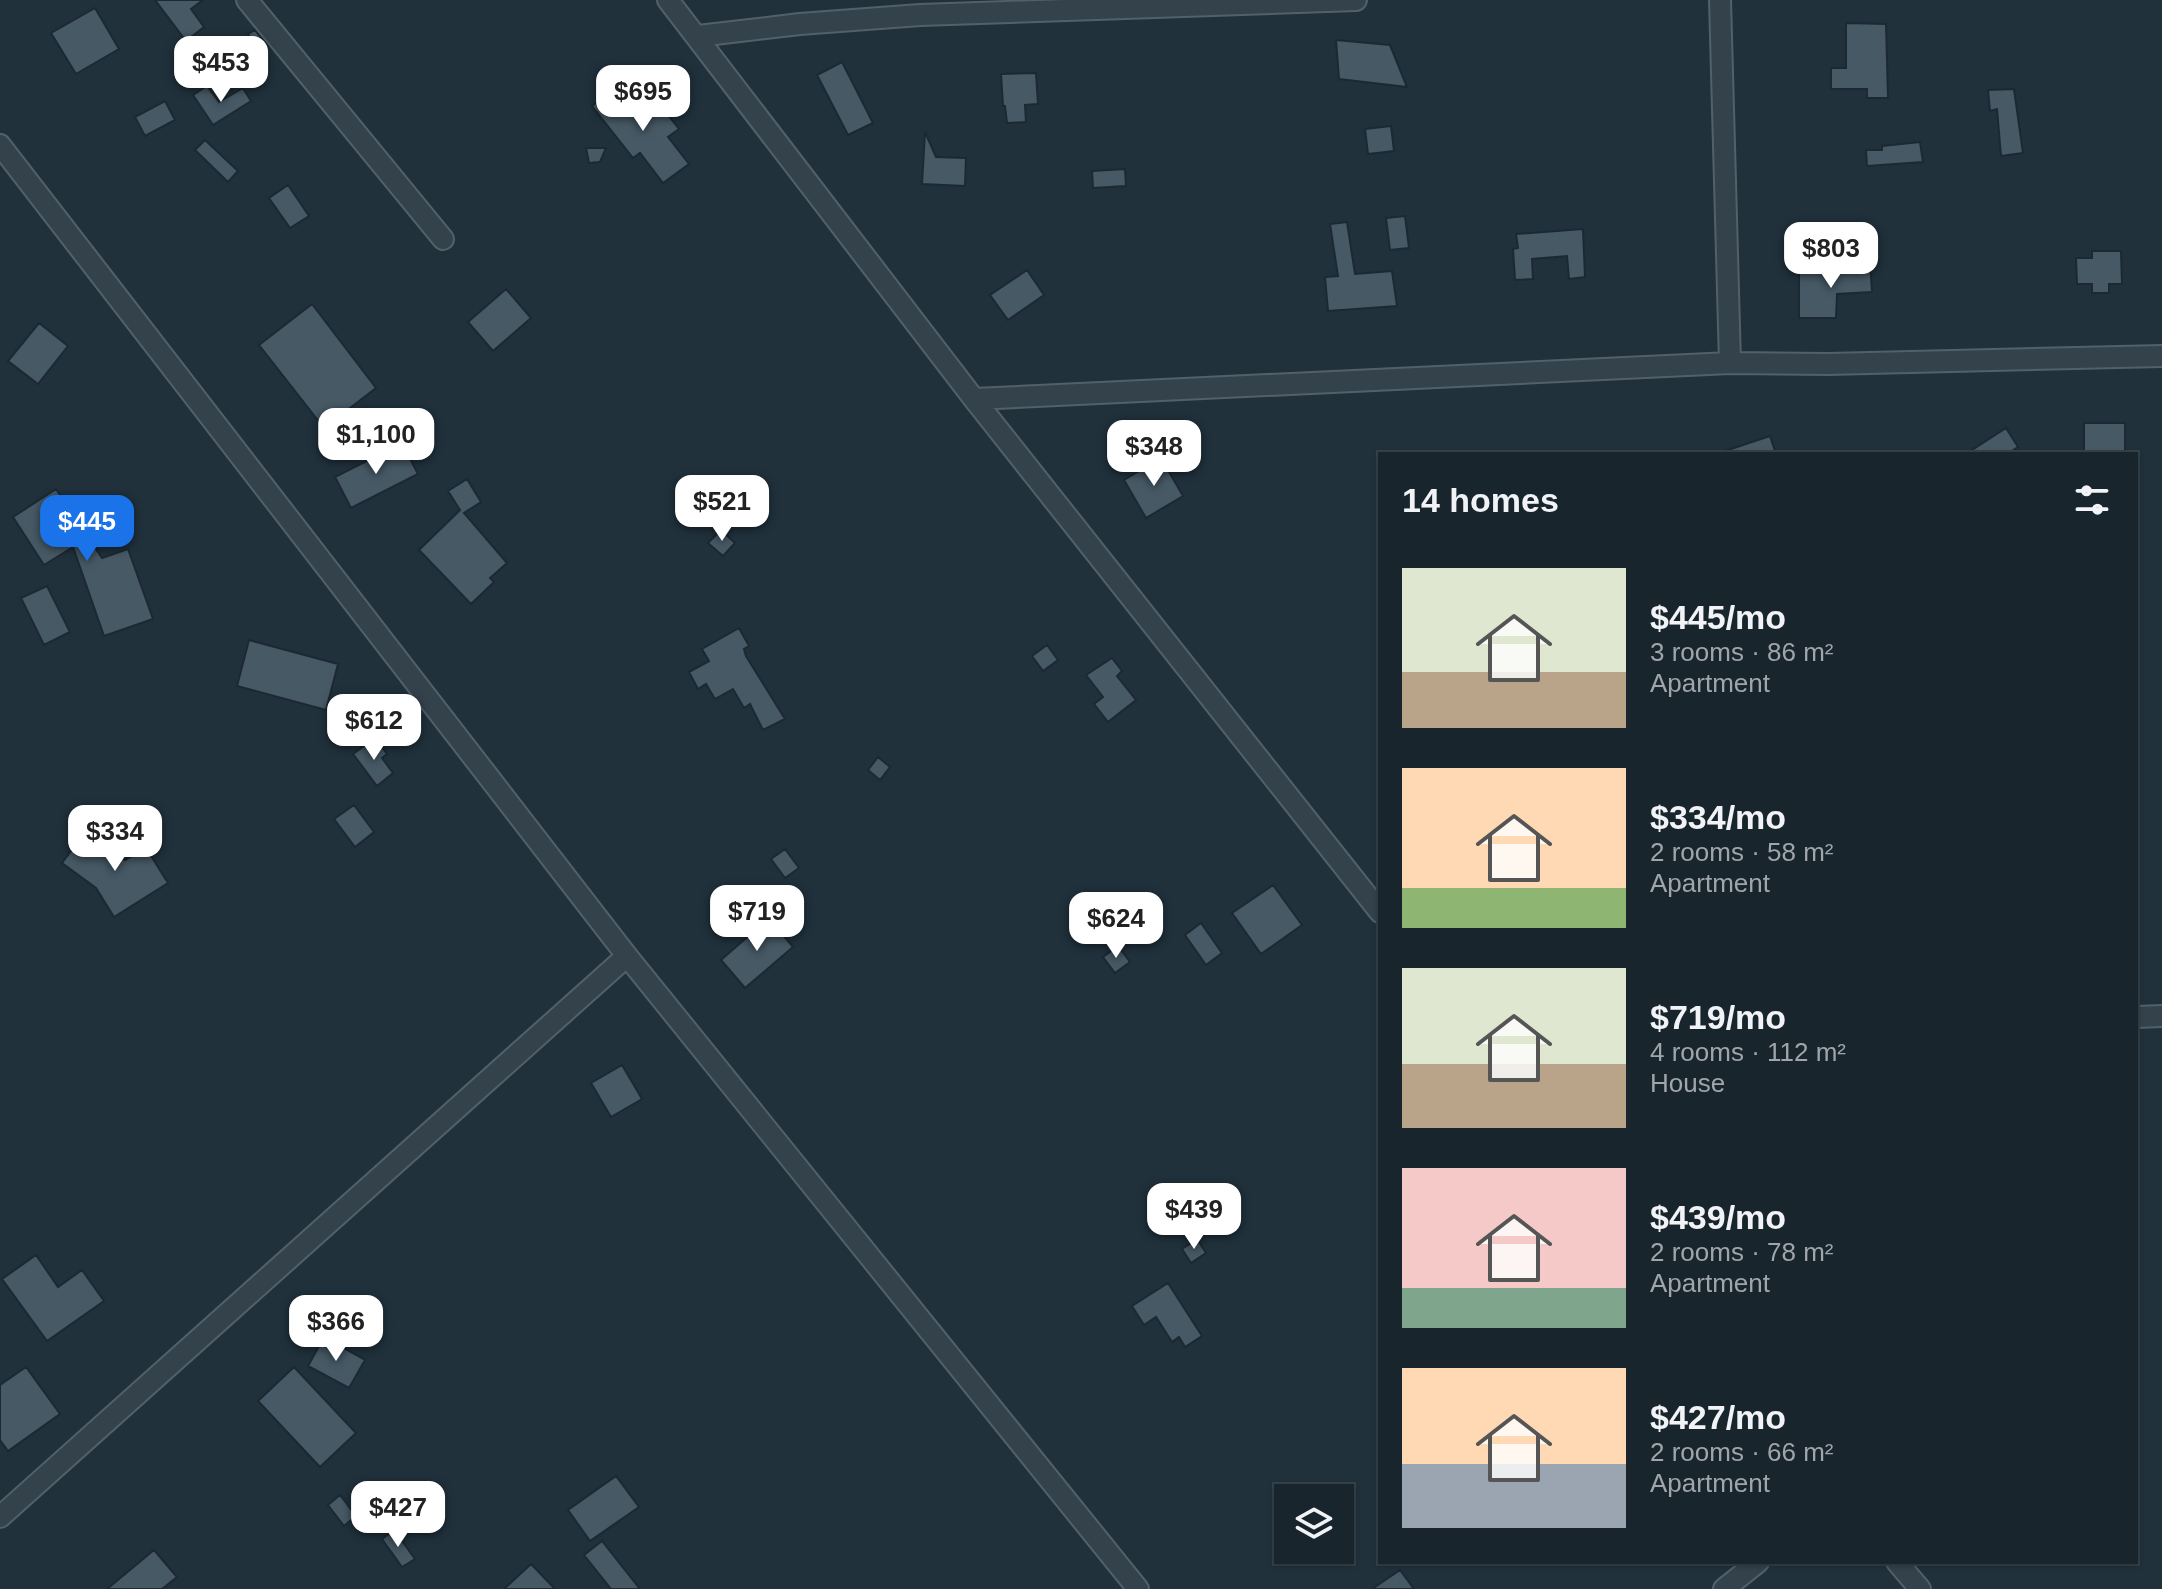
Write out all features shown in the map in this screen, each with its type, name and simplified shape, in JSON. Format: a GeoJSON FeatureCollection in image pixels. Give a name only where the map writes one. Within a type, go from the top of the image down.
{"type":"FeatureCollection","features":[{"type":"Feature","properties":{"kind":"street"},"geometry":{"type":"LineString","coordinates":[[247,0],[443,239]]}},
{"type":"Feature","properties":{"kind":"street"},"geometry":{"type":"LineString","coordinates":[[668,0],[974,399],[1378,909]]}},
{"type":"Feature","properties":{"kind":"street"},"geometry":{"type":"LineString","coordinates":[[698,36],[920,15],[1356,0]]}},
{"type":"Feature","properties":{"kind":"street"},"geometry":{"type":"LineString","coordinates":[[1720,0],[1730,363]]}},
{"type":"Feature","properties":{"kind":"street"},"geometry":{"type":"LineString","coordinates":[[0,145],[627,956],[1138,1589]]}},
{"type":"Feature","properties":{"kind":"street"},"geometry":{"type":"LineString","coordinates":[[974,399],[1730,363],[1828,364],[2162,356]]}},
{"type":"Feature","properties":{"kind":"street"},"geometry":{"type":"LineString","coordinates":[[0,1517],[627,956]]}},
{"type":"Feature","properties":{"kind":"street"},"geometry":{"type":"LineString","coordinates":[[2138,1017],[2162,1016]]}},
{"type":"Feature","properties":{"kind":"street"},"geometry":{"type":"LineString","coordinates":[[1724,1589],[1755,1564]]}},
{"type":"Feature","properties":{"kind":"street"},"geometry":{"type":"LineString","coordinates":[[1899,1564],[1920,1589]]}},
{"type":"Feature","properties":{"kind":"building"},"geometry":{"type":"Polygon","coordinates":[[[155,0],[203,0],[191,9],[204,27],[186,41],[155,0]]]}},
{"type":"Feature","properties":{"kind":"building"},"geometry":{"type":"Polygon","coordinates":[[[95,8],[119,49],[76,74],[51,33],[95,8]]]}},
{"type":"Feature","properties":{"kind":"building"},"geometry":{"type":"Polygon","coordinates":[[[1846,23],[1886,24],[1888,98],[1867,98],[1867,89],[1831,89],[1831,68],[1846,68],[1846,23]]]}},
{"type":"Feature","properties":{"kind":"building"},"geometry":{"type":"Polygon","coordinates":[[[255,30],[268,46],[258,52],[248,34],[255,30]]]}},
{"type":"Feature","properties":{"kind":"building"},"geometry":{"type":"Polygon","coordinates":[[[1336,40],[1390,45],[1407,87],[1339,79],[1336,40]]]}},
{"type":"Feature","properties":{"kind":"building"},"geometry":{"type":"Polygon","coordinates":[[[842,62],[873,123],[848,135],[817,75],[842,62]]]}},
{"type":"Feature","properties":{"kind":"building"},"geometry":{"type":"Polygon","coordinates":[[[1036,73],[1038,104],[1025,105],[1026,122],[1007,123],[1001,74],[1036,73]]]}},
{"type":"Feature","properties":{"kind":"building"},"geometry":{"type":"Polygon","coordinates":[[[207,86],[219,102],[243,88],[251,101],[213,125],[193,95],[207,86]]]}},
{"type":"Feature","properties":{"kind":"building"},"geometry":{"type":"Polygon","coordinates":[[[619,86],[644,118],[660,105],[679,129],[668,137],[689,164],[663,183],[640,153],[633,158],[592,106],[619,86]]]}},
{"type":"Feature","properties":{"kind":"building"},"geometry":{"type":"Polygon","coordinates":[[[2014,89],[2023,153],[2001,156],[1997,109],[1990,111],[1988,90],[2014,89]]]}},
{"type":"Feature","properties":{"kind":"building"},"geometry":{"type":"Polygon","coordinates":[[[165,101],[175,120],[145,136],[135,117],[165,101]]]}},
{"type":"Feature","properties":{"kind":"building"},"geometry":{"type":"Polygon","coordinates":[[[1391,126],[1394,151],[1368,154],[1365,129],[1391,126]]]}},
{"type":"Feature","properties":{"kind":"building"},"geometry":{"type":"Polygon","coordinates":[[[925,132],[936,157],[966,158],[965,186],[922,184],[925,132]]]}},
{"type":"Feature","properties":{"kind":"building"},"geometry":{"type":"Polygon","coordinates":[[[205,140],[238,171],[228,182],[195,150],[205,140]]]}},
{"type":"Feature","properties":{"kind":"building"},"geometry":{"type":"Polygon","coordinates":[[[1920,142],[1923,162],[1867,166],[1866,150],[1920,142]]]}},
{"type":"Feature","properties":{"kind":"building"},"geometry":{"type":"Polygon","coordinates":[[[586,148],[606,148],[600,162],[589,163],[586,148]]]}},
{"type":"Feature","properties":{"kind":"building"},"geometry":{"type":"Polygon","coordinates":[[[1125,169],[1126,186],[1093,188],[1092,171],[1125,169]]]}},
{"type":"Feature","properties":{"kind":"building"},"geometry":{"type":"Polygon","coordinates":[[[288,185],[309,216],[290,228],[269,198],[288,185]]]}},
{"type":"Feature","properties":{"kind":"building"},"geometry":{"type":"Polygon","coordinates":[[[1405,216],[1409,248],[1390,250],[1386,218],[1405,216]]]}},
{"type":"Feature","properties":{"kind":"building"},"geometry":{"type":"Polygon","coordinates":[[[1347,222],[1355,274],[1392,271],[1397,306],[1328,311],[1325,277],[1338,276],[1330,224],[1347,222]]]}},
{"type":"Feature","properties":{"kind":"building"},"geometry":{"type":"Polygon","coordinates":[[[1583,229],[1585,277],[1569,279],[1567,256],[1532,259],[1533,279],[1515,280],[1513,249],[1518,248],[1516,234],[1583,229]]]}},
{"type":"Feature","properties":{"kind":"building"},"geometry":{"type":"Polygon","coordinates":[[[2092,251],[2121,251],[2122,284],[2109,284],[2109,293],[2092,293],[2092,284],[2077,284],[2076,258],[2092,258],[2092,251]]]}},
{"type":"Feature","properties":{"kind":"building"},"geometry":{"type":"Polygon","coordinates":[[[1870,261],[1872,292],[1837,294],[1836,318],[1799,318],[1799,273],[1852,273],[1851,262],[1870,261]]]}},
{"type":"Feature","properties":{"kind":"building"},"geometry":{"type":"Polygon","coordinates":[[[1027,270],[1044,295],[1008,320],[990,295],[1027,270]]]}},
{"type":"Feature","properties":{"kind":"building"},"geometry":{"type":"Polygon","coordinates":[[[506,289],[531,318],[493,351],[468,322],[506,289]]]}},
{"type":"Feature","properties":{"kind":"building"},"geometry":{"type":"Polygon","coordinates":[[[312,304],[376,388],[324,428],[259,345],[312,304]]]}},
{"type":"Feature","properties":{"kind":"building"},"geometry":{"type":"Polygon","coordinates":[[[39,323],[68,346],[38,384],[8,361],[39,323]]]}},
{"type":"Feature","properties":{"kind":"building"},"geometry":{"type":"Polygon","coordinates":[[[2084,423],[2125,423],[2125,452],[2084,452],[2084,423]]]}},
{"type":"Feature","properties":{"kind":"building"},"geometry":{"type":"Polygon","coordinates":[[[2006,428],[2018,447],[2010,452],[1969,452],[2006,428]]]}},
{"type":"Feature","properties":{"kind":"building"},"geometry":{"type":"Polygon","coordinates":[[[1770,436],[1775,452],[1725,452],[1770,436]]]}},
{"type":"Feature","properties":{"kind":"building"},"geometry":{"type":"Polygon","coordinates":[[[402,443],[418,474],[351,508],[335,477],[402,443]]]}},
{"type":"Feature","properties":{"kind":"building"},"geometry":{"type":"Polygon","coordinates":[[[1161,458],[1183,496],[1146,518],[1124,480],[1161,458]]]}},
{"type":"Feature","properties":{"kind":"building"},"geometry":{"type":"Polygon","coordinates":[[[467,479],[481,502],[464,513],[507,563],[490,578],[494,582],[471,604],[419,550],[460,510],[448,491],[467,479]]]}},
{"type":"Feature","properties":{"kind":"building"},"geometry":{"type":"Polygon","coordinates":[[[56,489],[102,558],[128,549],[153,619],[104,636],[73,547],[44,565],[13,517],[56,489]]]}},
{"type":"Feature","properties":{"kind":"building"},"geometry":{"type":"Polygon","coordinates":[[[721,530],[735,543],[723,556],[708,543],[721,530]]]}},
{"type":"Feature","properties":{"kind":"building"},"geometry":{"type":"Polygon","coordinates":[[[47,586],[70,632],[44,645],[21,598],[47,586]]]}},
{"type":"Feature","properties":{"kind":"building"},"geometry":{"type":"Polygon","coordinates":[[[739,628],[749,646],[744,649],[746,656],[785,719],[763,730],[750,704],[744,708],[733,689],[715,699],[706,684],[698,689],[689,672],[709,661],[702,649],[739,628]]]}},
{"type":"Feature","properties":{"kind":"building"},"geometry":{"type":"Polygon","coordinates":[[[249,640],[338,664],[326,710],[237,686],[249,640]]]}},
{"type":"Feature","properties":{"kind":"building"},"geometry":{"type":"Polygon","coordinates":[[[1047,645],[1058,660],[1043,671],[1032,656],[1047,645]]]}},
{"type":"Feature","properties":{"kind":"building"},"geometry":{"type":"Polygon","coordinates":[[[1112,658],[1122,671],[1117,676],[1136,700],[1108,722],[1094,704],[1103,697],[1086,675],[1112,658]]]}},
{"type":"Feature","properties":{"kind":"building"},"geometry":{"type":"Polygon","coordinates":[[[375,738],[387,754],[382,758],[393,773],[377,786],[353,754],[375,738]]]}},
{"type":"Feature","properties":{"kind":"building"},"geometry":{"type":"Polygon","coordinates":[[[878,757],[890,767],[880,780],[868,770],[878,757]]]}},
{"type":"Feature","properties":{"kind":"building"},"geometry":{"type":"Polygon","coordinates":[[[354,805],[374,832],[355,847],[334,819],[354,805]]]}},
{"type":"Feature","properties":{"kind":"building"},"geometry":{"type":"Polygon","coordinates":[[[86,831],[125,860],[146,848],[168,883],[114,917],[96,888],[62,863],[86,831]]]}},
{"type":"Feature","properties":{"kind":"building"},"geometry":{"type":"Polygon","coordinates":[[[785,849],[799,868],[785,878],[771,859],[785,849]]]}},
{"type":"Feature","properties":{"kind":"building"},"geometry":{"type":"Polygon","coordinates":[[[1273,885],[1302,925],[1261,954],[1232,913],[1273,885]]]}},
{"type":"Feature","properties":{"kind":"building"},"geometry":{"type":"Polygon","coordinates":[[[769,918],[793,947],[745,988],[721,960],[769,918]]]}},
{"type":"Feature","properties":{"kind":"building"},"geometry":{"type":"Polygon","coordinates":[[[1201,923],[1222,953],[1206,965],[1185,935],[1201,923]]]}},
{"type":"Feature","properties":{"kind":"building"},"geometry":{"type":"Polygon","coordinates":[[[1118,946],[1130,962],[1115,973],[1103,957],[1118,946]]]}},
{"type":"Feature","properties":{"kind":"building"},"geometry":{"type":"Polygon","coordinates":[[[622,1065],[642,1099],[611,1117],[591,1083],[622,1065]]]}},
{"type":"Feature","properties":{"kind":"building"},"geometry":{"type":"Polygon","coordinates":[[[1197,1239],[1206,1253],[1191,1263],[1182,1249],[1197,1239]]]}},
{"type":"Feature","properties":{"kind":"building"},"geometry":{"type":"Polygon","coordinates":[[[36,1255],[58,1287],[82,1270],[104,1301],[47,1341],[2,1279],[36,1255]]]}},
{"type":"Feature","properties":{"kind":"building"},"geometry":{"type":"Polygon","coordinates":[[[1168,1283],[1202,1336],[1185,1347],[1179,1337],[1172,1342],[1156,1317],[1144,1325],[1132,1306],[1168,1283]]]}},
{"type":"Feature","properties":{"kind":"building"},"geometry":{"type":"Polygon","coordinates":[[[324,1337],[365,1360],[349,1388],[308,1366],[324,1337]]]}},
{"type":"Feature","properties":{"kind":"building"},"geometry":{"type":"Polygon","coordinates":[[[26,1367],[60,1414],[8,1451],[0,1440],[0,1385],[26,1367]]]}},
{"type":"Feature","properties":{"kind":"building"},"geometry":{"type":"Polygon","coordinates":[[[294,1367],[356,1433],[320,1467],[258,1401],[294,1367]]]}},
{"type":"Feature","properties":{"kind":"building"},"geometry":{"type":"Polygon","coordinates":[[[616,1476],[639,1507],[590,1541],[568,1510],[616,1476]]]}},
{"type":"Feature","properties":{"kind":"building"},"geometry":{"type":"Polygon","coordinates":[[[340,1495],[356,1516],[344,1526],[328,1505],[340,1495]]]}},
{"type":"Feature","properties":{"kind":"building"},"geometry":{"type":"Polygon","coordinates":[[[394,1530],[415,1559],[402,1567],[382,1539],[394,1530]]]}},
{"type":"Feature","properties":{"kind":"building"},"geometry":{"type":"Polygon","coordinates":[[[602,1541],[640,1589],[611,1589],[584,1555],[602,1541]]]}},
{"type":"Feature","properties":{"kind":"building"},"geometry":{"type":"Polygon","coordinates":[[[154,1550],[177,1577],[162,1589],[107,1589],[154,1550]]]}},
{"type":"Feature","properties":{"kind":"building"},"geometry":{"type":"Polygon","coordinates":[[[531,1564],[555,1589],[504,1589],[531,1564]]]}},
{"type":"Feature","properties":{"kind":"building"},"geometry":{"type":"Polygon","coordinates":[[[1400,1570],[1414,1589],[1372,1589],[1400,1570]]]}}]}
